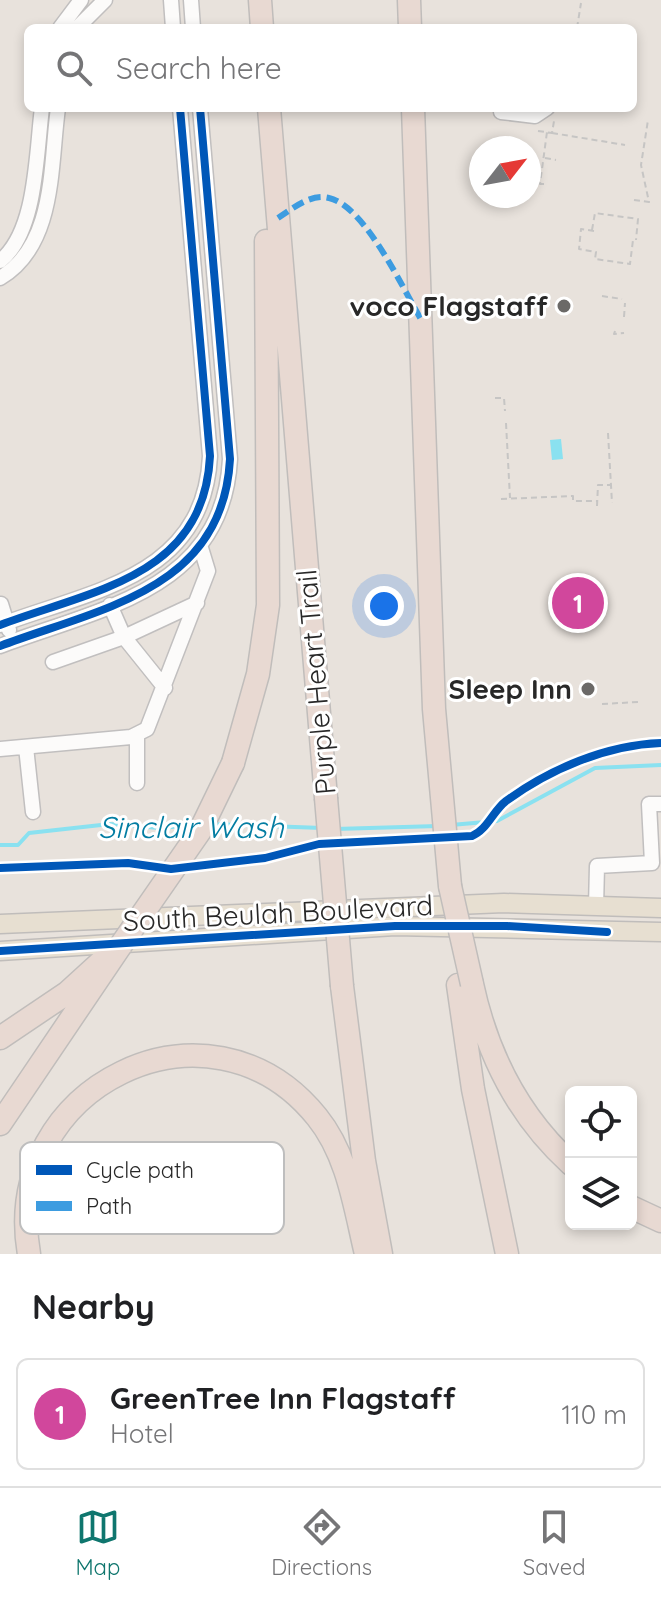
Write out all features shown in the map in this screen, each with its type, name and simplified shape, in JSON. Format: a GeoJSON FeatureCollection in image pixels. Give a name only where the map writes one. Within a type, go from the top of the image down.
{"type":"FeatureCollection","features":[{"type":"Feature","properties":{"kind":"highway"},"geometry":{"type":"LineString","coordinates":[[260,0],[262,24]]}},
{"type":"Feature","properties":{"kind":"highway"},"geometry":{"type":"LineString","coordinates":[[409,0],[410,24]]}},
{"type":"Feature","properties":{"kind":"highway"},"geometry":{"type":"LineString","coordinates":[[0,1124],[200,831],[233,763],[258,674],[270,564],[267,112]]}},
{"type":"Feature","properties":{"kind":"highway","name":"Purple Heart Trail"},"geometry":{"type":"LineString","coordinates":[[267,112],[342,986],[362,1147],[381,1254]]}},
{"type":"Feature","properties":{"kind":"highway"},"geometry":{"type":"LineString","coordinates":[[413,112],[430,628],[440,791],[465,984],[473,1089],[507,1254]]}},
{"type":"Feature","properties":{"kind":"highway"},"geometry":{"type":"LineString","coordinates":[[0,1038],[67,993],[121,945]]}},
{"type":"Feature","properties":{"kind":"highway"},"geometry":{"type":"LineString","coordinates":[[465,984],[496,1065],[528,1117],[566,1158]]}},
{"type":"Feature","properties":{"kind":"highway"},"geometry":{"type":"LineString","coordinates":[[44,1142],[63,1115],[82,1096],[120,1071],[171,1056],[203,1054],[260,1070],[279,1081],[317,1117],[337,1149],[366,1254]]}},
{"type":"Feature","properties":{"kind":"highway"},"geometry":{"type":"LineString","coordinates":[[637,1210],[661,1221]]}},
{"type":"Feature","properties":{"kind":"highway"},"geometry":{"type":"LineString","coordinates":[[26,1234],[29,1254]]}},
{"type":"Feature","properties":{"kind":"main road","name":"South Beulah Boulevard"},"geometry":{"type":"LineString","coordinates":[[0,924],[504,903],[661,908]]}},
{"type":"Feature","properties":{"kind":"main road","name":"South Beulah Boulevard"},"geometry":{"type":"LineString","coordinates":[[0,951],[395,926],[661,932]]}},
{"type":"Feature","properties":{"kind":"street"},"geometry":{"type":"LineString","coordinates":[[63,24],[81,0]]}},
{"type":"Feature","properties":{"kind":"street"},"geometry":{"type":"LineString","coordinates":[[81,24],[105,0]]}},
{"type":"Feature","properties":{"kind":"street"},"geometry":{"type":"LineString","coordinates":[[171,0],[173,24]]}},
{"type":"Feature","properties":{"kind":"street"},"geometry":{"type":"LineString","coordinates":[[191,0],[193,24]]}},
{"type":"Feature","properties":{"kind":"street"},"geometry":{"type":"LineString","coordinates":[[0,261],[16,246],[26,220],[41,112]]}},
{"type":"Feature","properties":{"kind":"street"},"geometry":{"type":"LineString","coordinates":[[0,278],[20,264],[36,243],[44,213],[57,112]]}},
{"type":"Feature","properties":{"kind":"street"},"geometry":{"type":"LineString","coordinates":[[3,624],[153,565],[188,533],[201,509],[209,483],[210,456],[180,112]]}},
{"type":"Feature","properties":{"kind":"street"},"geometry":{"type":"LineString","coordinates":[[1,604],[7,644],[110,605],[163,582],[201,548],[222,511],[230,459],[200,112]]}},
{"type":"Feature","properties":{"kind":"street"},"geometry":{"type":"LineString","coordinates":[[501,112],[535,116],[548,112]]}},
{"type":"Feature","properties":{"kind":"street"},"geometry":{"type":"LineString","coordinates":[[0,749],[137,736],[152,724],[208,571],[201,548]]}},
{"type":"Feature","properties":{"kind":"street"},"geometry":{"type":"LineString","coordinates":[[53,662],[124,637],[197,603]]}},
{"type":"Feature","properties":{"kind":"street"},"geometry":{"type":"LineString","coordinates":[[110,605],[124,637],[165,688]]}},
{"type":"Feature","properties":{"kind":"street"},"geometry":{"type":"LineString","coordinates":[[137,736],[137,783]]}},
{"type":"Feature","properties":{"kind":"street"},"geometry":{"type":"LineString","coordinates":[[26,747],[33,812]]}},
{"type":"Feature","properties":{"kind":"street"},"geometry":{"type":"LineString","coordinates":[[596,907],[597,866],[652,863],[649,804],[661,804]]}},
{"type":"Feature","properties":{"kind":"path"},"geometry":{"type":"LineString","coordinates":[[577,24],[580,1]]}},
{"type":"Feature","properties":{"kind":"path"},"geometry":{"type":"LineString","coordinates":[[551,112],[552,133]]}},
{"type":"Feature","properties":{"kind":"path"},"geometry":{"type":"LineString","coordinates":[[634,200],[649,202],[642,177],[648,120]]}},
{"type":"Feature","properties":{"kind":"path"},"geometry":{"type":"LineString","coordinates":[[538,131],[625,145]]}},
{"type":"Feature","properties":{"kind":"path"},"geometry":{"type":"LineString","coordinates":[[544,184],[540,184],[547,132]]}},
{"type":"Feature","properties":{"kind":"path"},"geometry":{"type":"LineString","coordinates":[[638,147],[643,148]]}},
{"type":"Feature","properties":{"kind":"path"},"geometry":{"type":"LineString","coordinates":[[544,158],[556,160]]}},
{"type":"Feature","properties":{"kind":"path"},"geometry":{"type":"LineString","coordinates":[[595,213],[638,219],[635,241],[630,264],[595,259],[596,252],[579,249],[581,229],[593,231],[595,213]]}},
{"type":"Feature","properties":{"kind":"path"},"geometry":{"type":"LineString","coordinates":[[602,296],[623,301],[624,317]]}},
{"type":"Feature","properties":{"kind":"path"},"geometry":{"type":"LineString","coordinates":[[615,331],[614,334],[624,333]]}},
{"type":"Feature","properties":{"kind":"path"},"geometry":{"type":"LineString","coordinates":[[495,398],[504,398],[505,411]]}},
{"type":"Feature","properties":{"kind":"path"},"geometry":{"type":"LineString","coordinates":[[506,423],[510,499]]}},
{"type":"Feature","properties":{"kind":"path"},"geometry":{"type":"LineString","coordinates":[[608,433],[612,503]]}},
{"type":"Feature","properties":{"kind":"path"},"geometry":{"type":"LineString","coordinates":[[574,501],[597,503],[598,485],[611,485]]}},
{"type":"Feature","properties":{"kind":"path"},"geometry":{"type":"LineString","coordinates":[[501,499],[573,496],[574,507]]}},
{"type":"Feature","properties":{"kind":"path"},"geometry":{"type":"LineString","coordinates":[[602,704],[638,702]]}},
{"type":"Feature","properties":{"kind":"water"},"geometry":{"type":"Polygon","coordinates":[[[561,439],[563,459],[552,460],[550,440],[561,439]]]}},
{"type":"Feature","properties":{"kind":"waterway","name":"Sinclair Wash"},"geometry":{"type":"LineString","coordinates":[[451,825],[497,821],[595,768],[661,765]]}},
{"type":"Feature","properties":{"kind":"waterway","name":"Sinclair Wash"},"geometry":{"type":"LineString","coordinates":[[0,845],[18,845],[29,833],[110,824],[160,828],[195,825]]}},
{"type":"Feature","properties":{"kind":"waterway","name":"Sinclair Wash"},"geometry":{"type":"LineString","coordinates":[[211,824],[322,828]]}},
{"type":"Feature","properties":{"kind":"waterway","name":"Sinclair Wash"},"geometry":{"type":"LineString","coordinates":[[335,829],[438,826]]}},
{"type":"Feature","properties":{"kind":"marked path"},"geometry":{"type":"LineString","coordinates":[[278,218],[315,198],[329,198],[343,204],[382,250],[422,321]]}},
{"type":"Feature","properties":{"kind":"cycle path"},"geometry":{"type":"LineString","coordinates":[[0,625],[106,588],[138,573],[165,553],[188,529],[203,497],[210,456],[180,112]]}},
{"type":"Feature","properties":{"kind":"cycle path"},"geometry":{"type":"LineString","coordinates":[[0,646],[115,605],[150,587],[181,566],[205,538],[222,503],[230,459],[200,112]]}},
{"type":"Feature","properties":{"kind":"cycle path"},"geometry":{"type":"LineString","coordinates":[[0,868],[128,863],[171,869],[265,858],[319,844],[472,836],[506,801],[560,769],[620,748],[661,743]]}},
{"type":"Feature","properties":{"kind":"cycle path"},"geometry":{"type":"LineString","coordinates":[[0,951],[395,926],[507,926],[607,932]]}},
{"type":"Feature","properties":{"kind":"place","name":"voco Flagstaff"},"geometry":{"type":"Point","coordinates":[564,306]}},
{"type":"Feature","properties":{"kind":"place","name":"GreenTree Inn Flagstaff"},"geometry":{"type":"Point","coordinates":[578,603]}},
{"type":"Feature","properties":{"kind":"place","name":"Sleep Inn"},"geometry":{"type":"Point","coordinates":[588,689]}}]}
